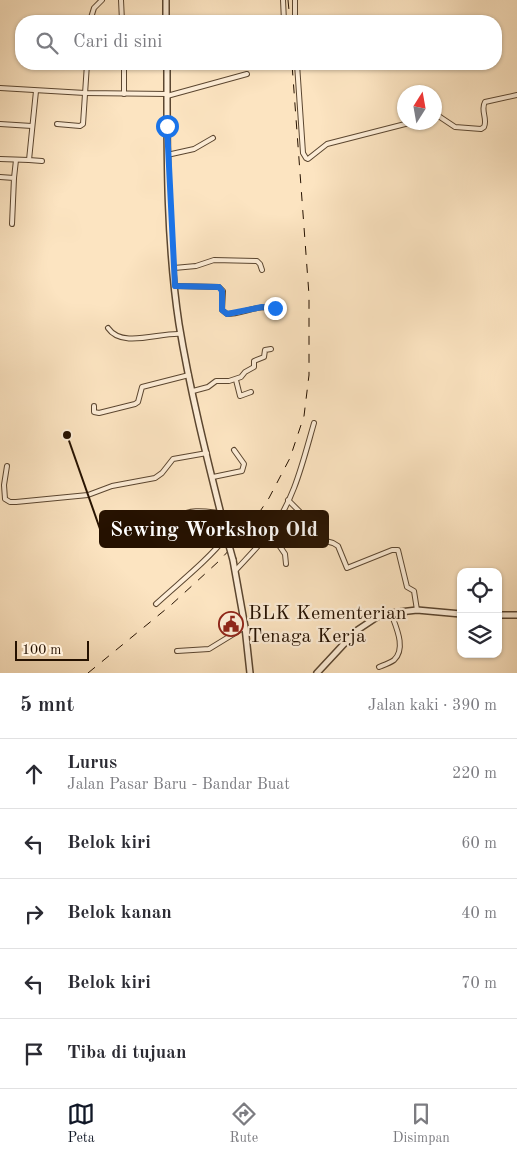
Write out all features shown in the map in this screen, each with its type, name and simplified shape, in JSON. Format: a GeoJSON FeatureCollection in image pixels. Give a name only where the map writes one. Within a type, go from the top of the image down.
{"type":"FeatureCollection","features":[{"type":"Feature","properties":{"kind":"street"},"geometry":{"type":"LineString","coordinates":[[92,15],[94,8],[102,0]]}},
{"type":"Feature","properties":{"kind":"street"},"geometry":{"type":"LineString","coordinates":[[121,0],[122,15]]}},
{"type":"Feature","properties":{"kind":"street"},"geometry":{"type":"LineString","coordinates":[[166,0],[166,15]]}},
{"type":"Feature","properties":{"kind":"street"},"geometry":{"type":"LineString","coordinates":[[283,0],[284,15]]}},
{"type":"Feature","properties":{"kind":"street"},"geometry":{"type":"LineString","coordinates":[[294,0],[295,15]]}},
{"type":"Feature","properties":{"kind":"street"},"geometry":{"type":"LineString","coordinates":[[57,124],[82,126],[87,70]]}},
{"type":"Feature","properties":{"kind":"street"},"geometry":{"type":"LineString","coordinates":[[124,70],[124,94]]}},
{"type":"Feature","properties":{"kind":"street"},"geometry":{"type":"LineString","coordinates":[[167,70],[167,155],[175,286],[181,334],[206,453],[233,560],[245,627],[250,673]]}},
{"type":"Feature","properties":{"kind":"street"},"geometry":{"type":"LineString","coordinates":[[298,70],[303,153],[306,158],[308,159],[327,144],[397,126]]}},
{"type":"Feature","properties":{"kind":"street"},"geometry":{"type":"LineString","coordinates":[[0,88],[167,95],[247,74]]}},
{"type":"Feature","properties":{"kind":"street"},"geometry":{"type":"LineString","coordinates":[[29,160],[36,91]]}},
{"type":"Feature","properties":{"kind":"street"},"geometry":{"type":"LineString","coordinates":[[442,118],[454,127],[481,129],[486,123],[482,108],[485,102],[517,95]]}},
{"type":"Feature","properties":{"kind":"street"},"geometry":{"type":"LineString","coordinates":[[0,124],[32,126]]}},
{"type":"Feature","properties":{"kind":"street"},"geometry":{"type":"LineString","coordinates":[[167,155],[194,149],[213,138]]}},
{"type":"Feature","properties":{"kind":"street"},"geometry":{"type":"LineString","coordinates":[[0,159],[42,161]]}},
{"type":"Feature","properties":{"kind":"street"},"geometry":{"type":"LineString","coordinates":[[12,224],[16,160]]}},
{"type":"Feature","properties":{"kind":"street"},"geometry":{"type":"LineString","coordinates":[[0,177],[14,178]]}},
{"type":"Feature","properties":{"kind":"street"},"geometry":{"type":"LineString","coordinates":[[174,268],[196,266],[214,260],[257,260],[262,270]]}},
{"type":"Feature","properties":{"kind":"street"},"geometry":{"type":"LineString","coordinates":[[175,286],[219,287],[222,291],[222,310],[227,314],[262,307],[278,310]]}},
{"type":"Feature","properties":{"kind":"street"},"geometry":{"type":"LineString","coordinates":[[108,328],[115,335],[124,339],[181,334]]}},
{"type":"Feature","properties":{"kind":"street"},"geometry":{"type":"LineString","coordinates":[[193,391],[208,387],[216,381],[242,378],[245,372],[254,367],[254,360],[264,357],[265,350],[272,349]]}},
{"type":"Feature","properties":{"kind":"street"},"geometry":{"type":"LineString","coordinates":[[94,406],[94,412],[99,413],[135,404],[138,402],[142,387],[189,375]]}},
{"type":"Feature","properties":{"kind":"street"},"geometry":{"type":"LineString","coordinates":[[236,380],[240,396],[251,392]]}},
{"type":"Feature","properties":{"kind":"street"},"geometry":{"type":"LineString","coordinates":[[235,571],[270,532],[288,500],[301,468],[314,423]]}},
{"type":"Feature","properties":{"kind":"street"},"geometry":{"type":"LineString","coordinates":[[212,477],[237,473],[244,469],[244,464],[234,450]]}},
{"type":"Feature","properties":{"kind":"street"},"geometry":{"type":"LineString","coordinates":[[0,503],[88,495],[112,486],[155,478],[162,473],[173,458],[206,453]]}},
{"type":"Feature","properties":{"kind":"street"},"geometry":{"type":"LineString","coordinates":[[7,466],[4,490],[5,499],[10,502]]}},
{"type":"Feature","properties":{"kind":"street"},"geometry":{"type":"LineString","coordinates":[[288,500],[307,519],[322,540],[338,546],[347,568],[392,550],[398,550],[407,587],[414,591],[417,610]]}},
{"type":"Feature","properties":{"kind":"street"},"geometry":{"type":"LineString","coordinates":[[178,528],[179,517],[183,514],[202,511],[221,513]]}},
{"type":"Feature","properties":{"kind":"street"},"geometry":{"type":"LineString","coordinates":[[270,532],[285,554],[286,564]]}},
{"type":"Feature","properties":{"kind":"street"},"geometry":{"type":"LineString","coordinates":[[156,604],[228,539]]}},
{"type":"Feature","properties":{"kind":"street"},"geometry":{"type":"LineString","coordinates":[[317,673],[356,631],[377,617],[391,613],[417,610],[457,614]]}},
{"type":"Feature","properties":{"kind":"street"},"geometry":{"type":"LineString","coordinates":[[379,668],[395,659],[399,651],[398,633],[391,613]]}},
{"type":"Feature","properties":{"kind":"street"},"geometry":{"type":"LineString","coordinates":[[502,615],[517,615]]}},
{"type":"Feature","properties":{"kind":"street"},"geometry":{"type":"LineString","coordinates":[[177,651],[209,649],[245,627]]}},
{"type":"Feature","properties":{"kind":"railway"},"geometry":{"type":"LineString","coordinates":[[288,0],[289,15]]}},
{"type":"Feature","properties":{"kind":"railway"},"geometry":{"type":"LineString","coordinates":[[88,673],[171,605],[219,561],[246,532],[269,498],[290,458],[304,416],[309,375],[309,295],[292,70]]}},
{"type":"Feature","properties":{"kind":"place","name":"Sewing Workshop Old"},"geometry":{"type":"Point","coordinates":[67,435]}},
{"type":"Feature","properties":{"kind":"place","name":"BLK Kementerian Tenaga Kerja"},"geometry":{"type":"Point","coordinates":[231,624]}},
{"type":"Feature","properties":{"kind":"route"},"geometry":{"type":"LineString","coordinates":[[167,126],[175,286],[219,287],[222,291],[222,310],[227,314],[254,308],[275,308]]}}]}
